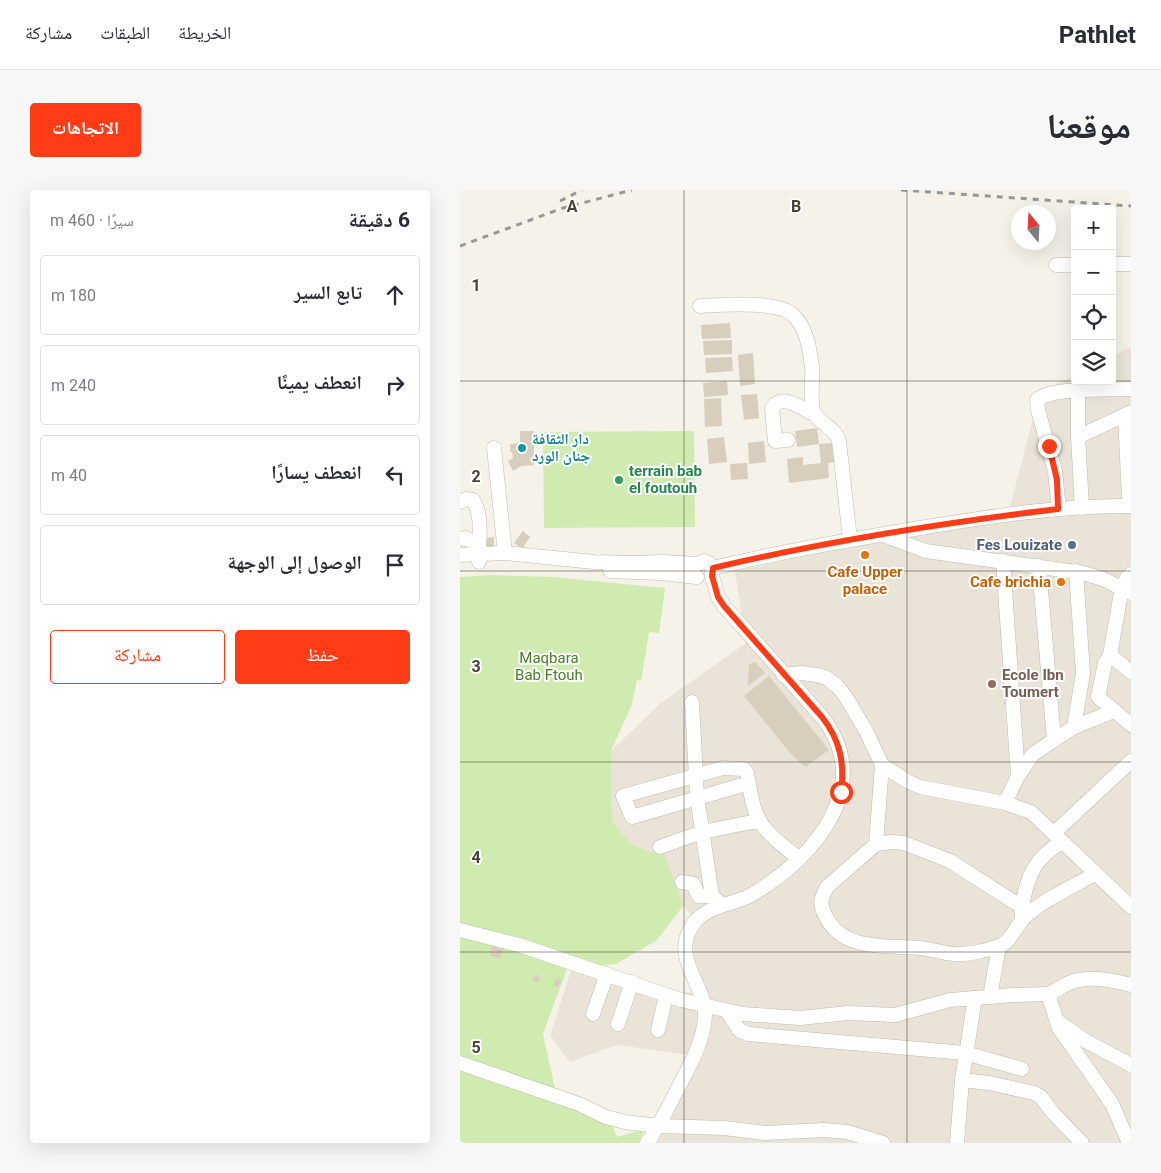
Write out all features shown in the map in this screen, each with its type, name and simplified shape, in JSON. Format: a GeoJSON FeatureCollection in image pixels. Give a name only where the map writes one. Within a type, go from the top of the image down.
{"type":"FeatureCollection","features":[{"type":"Feature","properties":{"kind":"street"},"geometry":{"type":"LineString","coordinates":[[1116,264],[1131,264]]}},
{"type":"Feature","properties":{"kind":"street"},"geometry":{"type":"LineString","coordinates":[[1056,265],[1071,265]]}},
{"type":"Feature","properties":{"kind":"street"},"geometry":{"type":"LineString","coordinates":[[700,306],[745,303],[777,308],[792,314],[801,324],[807,341],[812,369],[812,407],[814,414],[835,432],[839,441],[850,539]]}},
{"type":"Feature","properties":{"kind":"street"},"geometry":{"type":"LineString","coordinates":[[1058,509],[1055,471],[1037,400],[1060,392],[1131,389]]}},
{"type":"Feature","properties":{"kind":"street"},"geometry":{"type":"LineString","coordinates":[[1078,390],[1078,437],[1082,508]]}},
{"type":"Feature","properties":{"kind":"street"},"geometry":{"type":"LineString","coordinates":[[788,440],[775,441],[772,408],[776,402],[788,401],[814,414]]}},
{"type":"Feature","properties":{"kind":"street"},"geometry":{"type":"LineString","coordinates":[[460,564],[479,554],[594,570],[704,573],[850,539],[967,520],[1058,509],[1117,506],[1130,500],[1128,414],[1078,437]]}},
{"type":"Feature","properties":{"kind":"street"},"geometry":{"type":"LineString","coordinates":[[494,448],[505,553]]}},
{"type":"Feature","properties":{"kind":"street"},"geometry":{"type":"LineString","coordinates":[[460,502],[466,499],[473,500],[477,506],[480,535],[479,554]]}},
{"type":"Feature","properties":{"kind":"street"},"geometry":{"type":"LineString","coordinates":[[880,534],[926,551],[1076,571],[1104,579],[1126,591]]}},
{"type":"Feature","properties":{"kind":"street"},"geometry":{"type":"LineString","coordinates":[[460,539],[465,538],[479,554]]}},
{"type":"Feature","properties":{"kind":"street"},"geometry":{"type":"LineString","coordinates":[[460,555],[505,553],[594,562],[664,562],[704,573],[724,606],[830,727],[836,739],[842,760],[842,784],[836,809],[824,829],[798,858],[778,876],[751,894],[708,911],[700,917],[689,931],[687,939],[688,962],[705,1006],[705,1018],[696,1051],[658,1126],[647,1143]]}},
{"type":"Feature","properties":{"kind":"street"},"geometry":{"type":"LineString","coordinates":[[1003,561],[1018,776]]}},
{"type":"Feature","properties":{"kind":"street"},"geometry":{"type":"LineString","coordinates":[[1039,566],[1054,740]]}},
{"type":"Feature","properties":{"kind":"street"},"geometry":{"type":"LineString","coordinates":[[1074,727],[1083,666],[1076,571]]}},
{"type":"Feature","properties":{"kind":"street"},"geometry":{"type":"LineString","coordinates":[[1098,697],[1126,591],[1127,578],[1131,574]]}},
{"type":"Feature","properties":{"kind":"street"},"geometry":{"type":"LineString","coordinates":[[1110,655],[1131,672]]}},
{"type":"Feature","properties":{"kind":"street"},"geometry":{"type":"LineString","coordinates":[[783,675],[801,673],[827,678],[846,697],[866,731],[882,765],[876,844]]}},
{"type":"Feature","properties":{"kind":"street"},"geometry":{"type":"LineString","coordinates":[[1080,696],[1098,697],[1131,725]]}},
{"type":"Feature","properties":{"kind":"street"},"geometry":{"type":"LineString","coordinates":[[692,702],[697,797],[712,896]]}},
{"type":"Feature","properties":{"kind":"street"},"geometry":{"type":"LineString","coordinates":[[1005,803],[1018,776],[1033,754],[1074,727],[1114,711]]}},
{"type":"Feature","properties":{"kind":"street"},"geometry":{"type":"LineString","coordinates":[[1022,914],[950,861],[904,843],[892,842],[876,844],[827,887],[820,905],[826,919],[840,934],[849,940],[869,945],[921,948],[954,954],[999,946],[1009,940],[1022,914],[1025,885],[1030,874],[1058,838],[1131,761]]}},
{"type":"Feature","properties":{"kind":"street"},"geometry":{"type":"LineString","coordinates":[[882,765],[906,781],[920,787],[1005,803],[1031,812],[1131,908]]}},
{"type":"Feature","properties":{"kind":"street"},"geometry":{"type":"LineString","coordinates":[[749,784],[697,797],[632,817],[623,796],[724,768],[736,767],[744,769],[747,773],[760,822],[774,838],[798,858]]}},
{"type":"Feature","properties":{"kind":"street"},"geometry":{"type":"LineString","coordinates":[[660,847],[702,832],[760,822]]}},
{"type":"Feature","properties":{"kind":"street"},"geometry":{"type":"LineString","coordinates":[[1022,914],[1095,874]]}},
{"type":"Feature","properties":{"kind":"street"},"geometry":{"type":"LineString","coordinates":[[682,882],[693,884],[699,896],[712,896],[724,905]]}},
{"type":"Feature","properties":{"kind":"street"},"geometry":{"type":"LineString","coordinates":[[460,930],[520,945],[632,982],[666,996],[743,1014],[800,1018],[848,1013],[895,1015],[944,1002],[975,998],[1048,994],[1070,983],[1084,980],[1102,979],[1131,985]]}},
{"type":"Feature","properties":{"kind":"street"},"geometry":{"type":"LineString","coordinates":[[990,997],[999,946]]}},
{"type":"Feature","properties":{"kind":"street"},"geometry":{"type":"LineString","coordinates":[[594,1014],[607,974]]}},
{"type":"Feature","properties":{"kind":"street"},"geometry":{"type":"LineString","coordinates":[[618,1024],[632,982]]}},
{"type":"Feature","properties":{"kind":"street"},"geometry":{"type":"LineString","coordinates":[[1048,994],[1064,1037],[1112,1104],[1129,1143]]}},
{"type":"Feature","properties":{"kind":"street"},"geometry":{"type":"LineString","coordinates":[[658,1030],[666,996]]}},
{"type":"Feature","properties":{"kind":"street"},"geometry":{"type":"LineString","coordinates":[[957,1143],[965,1053],[975,998]]}},
{"type":"Feature","properties":{"kind":"street"},"geometry":{"type":"LineString","coordinates":[[727,1011],[740,1030],[748,1034],[965,1053],[1022,1068]]}},
{"type":"Feature","properties":{"kind":"street"},"geometry":{"type":"LineString","coordinates":[[1056,1019],[1084,1040],[1131,1065]]}},
{"type":"Feature","properties":{"kind":"street"},"geometry":{"type":"LineString","coordinates":[[460,1064],[579,1104],[611,1118],[658,1126],[724,1128],[765,1132],[824,1130],[847,1132],[883,1143]]}},
{"type":"Feature","properties":{"kind":"street"},"geometry":{"type":"LineString","coordinates":[[962,1080],[989,1083],[1034,1093],[1041,1097],[1052,1113],[1082,1143]]}},
{"type":"Feature","properties":{"kind":"shaded area"},"geometry":{"type":"Polygon","coordinates":[[[1131,347],[1131,1143],[657,1143],[698,1056],[617,1045],[570,1062],[550,1036],[575,958],[685,993],[704,988],[693,958],[694,933],[702,926],[683,906],[665,855],[647,851],[630,843],[613,822],[611,751],[661,703],[746,643],[735,571],[1008,514],[1040,392],[1071,377],[1071,385],[1116,385],[1116,355],[1131,347]]]}},
{"type":"Feature","properties":{"kind":"green space","name":"terrain bab el foutouh"},"geometry":{"type":"Polygon","coordinates":[[[694,431],[695,527],[544,528],[543,432],[694,431]]]}},
{"type":"Feature","properties":{"kind":"green space","name":"Maqbara Bab Ftouh"},"geometry":{"type":"Polygon","coordinates":[[[490,575],[553,577],[665,588],[659,633],[649,632],[641,681],[637,680],[632,704],[611,751],[611,803],[613,822],[630,843],[647,851],[665,855],[683,906],[657,940],[616,964],[594,966],[571,958],[543,1034],[558,1102],[603,1121],[613,1127],[617,1137],[641,1130],[643,1133],[638,1143],[460,1143],[460,577],[490,575]]]}},
{"type":"Feature","properties":{"kind":"building"},"geometry":{"type":"Polygon","coordinates":[[[730,323],[731,338],[702,339],[701,325],[730,323]]]}},
{"type":"Feature","properties":{"kind":"building"},"geometry":{"type":"Polygon","coordinates":[[[732,340],[732,354],[704,355],[703,341],[732,340]]]}},
{"type":"Feature","properties":{"kind":"building"},"geometry":{"type":"Polygon","coordinates":[[[753,353],[755,384],[740,386],[738,355],[753,353]]]}},
{"type":"Feature","properties":{"kind":"building"},"geometry":{"type":"Polygon","coordinates":[[[732,357],[733,371],[706,373],[705,358],[732,357]]]}},
{"type":"Feature","properties":{"kind":"building"},"geometry":{"type":"Polygon","coordinates":[[[727,381],[728,395],[704,397],[703,383],[727,381]]]}},
{"type":"Feature","properties":{"kind":"building"},"geometry":{"type":"Polygon","coordinates":[[[757,394],[759,418],[744,420],[741,395],[757,394]]]}},
{"type":"Feature","properties":{"kind":"building"},"geometry":{"type":"Polygon","coordinates":[[[721,398],[722,426],[705,427],[704,399],[721,398]]]}},
{"type":"Feature","properties":{"kind":"building"},"geometry":{"type":"Polygon","coordinates":[[[817,428],[819,444],[797,447],[795,431],[817,428]]]}},
{"type":"Feature","properties":{"kind":"building","name":"دار الثقافة جنان الورد"},"geometry":{"type":"Polygon","coordinates":[[[520,431],[534,431],[534,465],[521,466],[513,471],[508,461],[513,458],[512,452],[510,452],[510,444],[520,443],[520,431]]]}},
{"type":"Feature","properties":{"kind":"building"},"geometry":{"type":"Polygon","coordinates":[[[724,437],[727,462],[709,464],[707,439],[724,437]]]}},
{"type":"Feature","properties":{"kind":"building"},"geometry":{"type":"Polygon","coordinates":[[[764,441],[766,462],[749,464],[748,443],[764,441]]]}},
{"type":"Feature","properties":{"kind":"building"},"geometry":{"type":"Polygon","coordinates":[[[834,443],[836,462],[828,463],[829,478],[789,483],[787,459],[803,457],[803,465],[821,463],[819,444],[834,443]]]}},
{"type":"Feature","properties":{"kind":"building"},"geometry":{"type":"Polygon","coordinates":[[[747,463],[748,479],[731,480],[730,464],[747,463]]]}},
{"type":"Feature","properties":{"kind":"building"},"geometry":{"type":"Polygon","coordinates":[[[523,531],[530,537],[522,549],[514,543],[523,531]]]}},
{"type":"Feature","properties":{"kind":"building"},"geometry":{"type":"Polygon","coordinates":[[[494,537],[494,548],[486,548],[485,538],[494,537]]]}},
{"type":"Feature","properties":{"kind":"building"},"geometry":{"type":"Polygon","coordinates":[[[755,662],[765,673],[748,686],[749,665],[755,662]]]}},
{"type":"Feature","properties":{"kind":"building"},"geometry":{"type":"Polygon","coordinates":[[[769,676],[829,750],[805,767],[791,754],[744,696],[769,676]]]}},
{"type":"Feature","properties":{"kind":"building"},"geometry":{"type":"Polygon","coordinates":[[[492,946],[503,950],[500,959],[489,955],[492,946]]]}},
{"type":"Feature","properties":{"kind":"building"},"geometry":{"type":"Polygon","coordinates":[[[536,974],[541,978],[537,983],[532,979],[536,974]]]}},
{"type":"Feature","properties":{"kind":"building"},"geometry":{"type":"Polygon","coordinates":[[[556,978],[561,981],[558,987],[553,985],[556,978]]]}},
{"type":"Feature","properties":{"kind":"railway"},"geometry":{"type":"LineString","coordinates":[[560,201],[582,190]]}},
{"type":"Feature","properties":{"kind":"railway"},"geometry":{"type":"LineString","coordinates":[[460,246],[563,208],[632,190]]}},
{"type":"Feature","properties":{"kind":"railway"},"geometry":{"type":"LineString","coordinates":[[901,190],[1131,206]]}},
{"type":"Feature","properties":{"kind":"place","name":"دار الثقافة جنان الورد"},"geometry":{"type":"Point","coordinates":[522,448]}},
{"type":"Feature","properties":{"kind":"place","name":"terrain bab el foutouh"},"geometry":{"type":"Point","coordinates":[619,480]}},
{"type":"Feature","properties":{"kind":"place","name":"Fes Louizate"},"geometry":{"type":"Point","coordinates":[1072,545]}},
{"type":"Feature","properties":{"kind":"place","name":"Cafe Upper palace"},"geometry":{"type":"Point","coordinates":[865,555]}},
{"type":"Feature","properties":{"kind":"place","name":"Cafe brichia"},"geometry":{"type":"Point","coordinates":[1061,582]}},
{"type":"Feature","properties":{"kind":"place","name":"Ecole Ibn Toumert"},"geometry":{"type":"Point","coordinates":[992,684]}},
{"type":"Feature","properties":{"kind":"route"},"geometry":{"type":"LineString","coordinates":[[841,792],[842,760],[833,732],[724,606],[718,597],[712,576],[713,568],[850,539],[967,520],[1058,509],[1057,480],[1049,446]]}}]}
